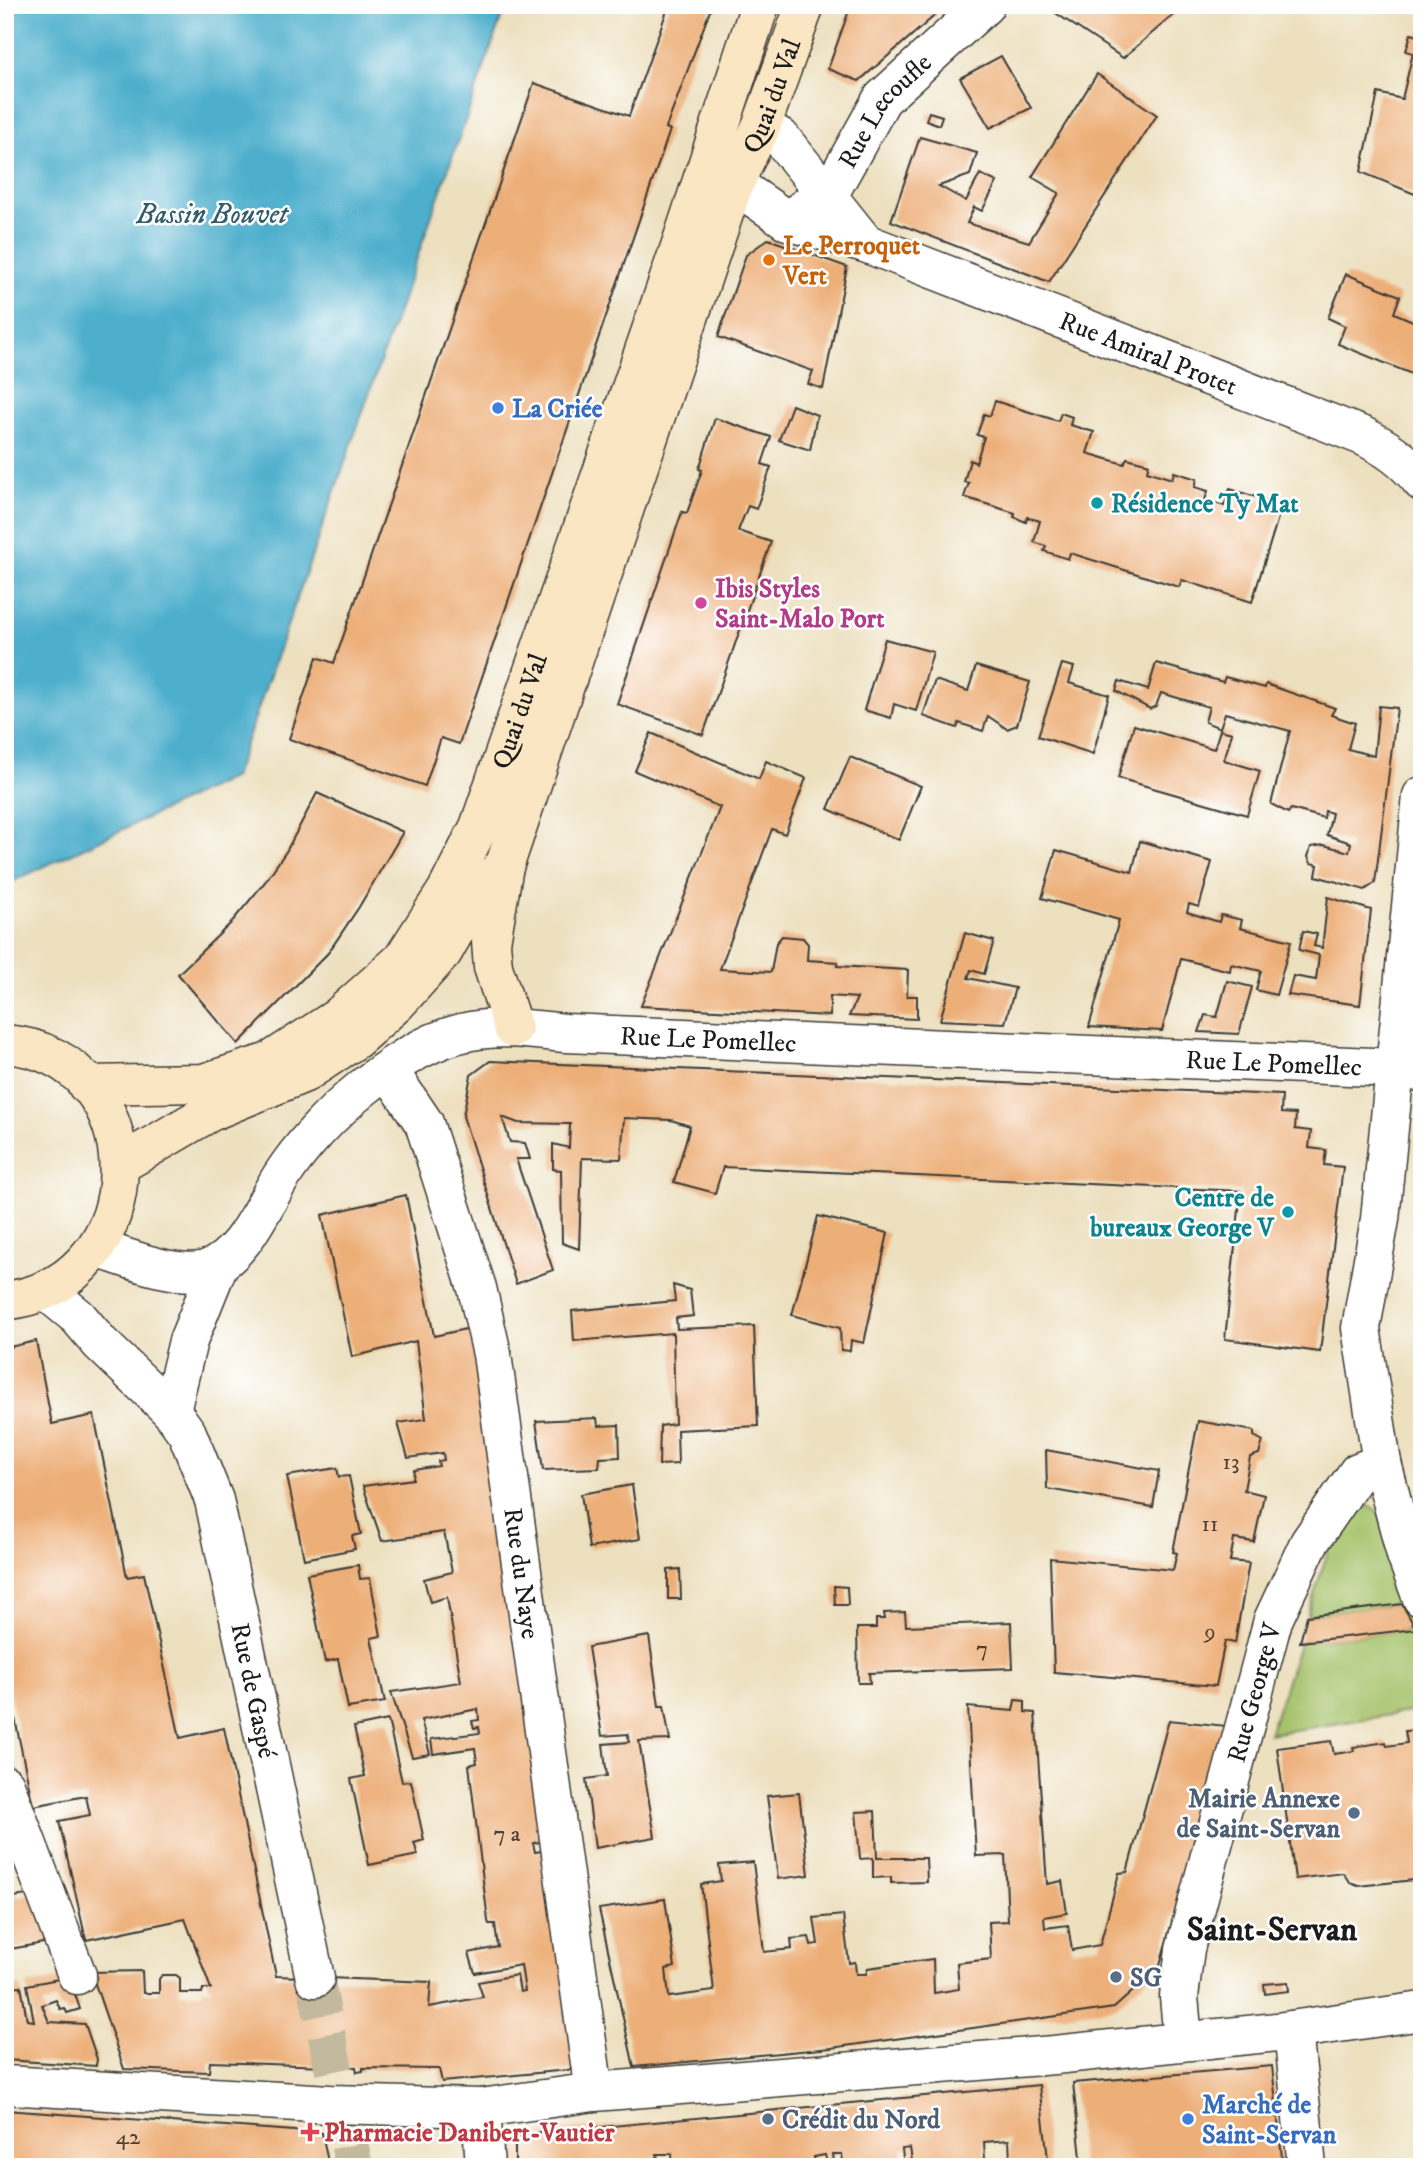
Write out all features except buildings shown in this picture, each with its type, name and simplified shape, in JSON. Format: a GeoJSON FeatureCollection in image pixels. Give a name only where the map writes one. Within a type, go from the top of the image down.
{"type":"FeatureCollection","features":[{"type":"Feature","properties":{"kind":"main road","name":"Quai du Val"},"geometry":{"type":"LineString","coordinates":[[87,1085],[203,1083],[269,1062],[337,1018],[402,960],[447,890],[479,827],[682,241],[760,5]]}},
{"type":"Feature","properties":{"kind":"main road","name":"Quai du Val"},"geometry":{"type":"LineString","coordinates":[[121,1164],[210,1112],[304,1073],[355,1040],[397,1003],[443,952],[471,903],[505,864],[734,184],[761,127],[805,5]]}},
{"type":"Feature","properties":{"kind":"main road"},"geometry":{"type":"LineString","coordinates":[[505,864],[491,942],[493,967],[513,1028]]}},
{"type":"Feature","properties":{"kind":"main road"},"geometry":{"type":"LineString","coordinates":[[5,1044],[33,1049],[53,1058],[87,1085],[111,1121],[121,1164],[116,1208],[96,1248],[82,1265],[45,1290],[5,1301]]}},
{"type":"Feature","properties":{"kind":"street","name":"Rue Lecoufle"},"geometry":{"type":"LineString","coordinates":[[788,221],[825,194],[848,163],[882,99],[985,5]]}},
{"type":"Feature","properties":{"kind":"street","name":"Quai du Val"},"geometry":{"type":"LineString","coordinates":[[723,114],[734,184]]}},
{"type":"Feature","properties":{"kind":"street"},"geometry":{"type":"LineString","coordinates":[[761,127],[780,137],[864,243]]}},
{"type":"Feature","properties":{"kind":"street","name":"Rue Amiral Protet"},"geometry":{"type":"LineString","coordinates":[[734,184],[788,221],[864,243],[1363,436],[1385,447],[1408,464],[1422,482]]}},
{"type":"Feature","properties":{"kind":"street"},"geometry":{"type":"LineString","coordinates":[[1422,796],[1409,1071],[1380,1219],[1382,1327],[1375,1403],[1382,1463],[1406,1555],[1422,1598]]}},
{"type":"Feature","properties":{"kind":"street","name":"Rue Le Pomellec"},"geometry":{"type":"LineString","coordinates":[[219,1264],[238,1244],[282,1175],[317,1129],[344,1102],[427,1047],[469,1031],[513,1028],[566,1033],[1409,1071]]}},
{"type":"Feature","properties":{"kind":"street","name":"Rue du Naye"},"geometry":{"type":"LineString","coordinates":[[389,1071],[424,1123],[477,1288],[492,1354],[594,2092]]}},
{"type":"Feature","properties":{"kind":"street"},"geometry":{"type":"LineString","coordinates":[[96,1248],[179,1271],[202,1270],[219,1264]]}},
{"type":"Feature","properties":{"kind":"street"},"geometry":{"type":"LineString","coordinates":[[171,1411],[188,1341],[219,1264]]}},
{"type":"Feature","properties":{"kind":"street","name":"Rue de Gaspé"},"geometry":{"type":"LineString","coordinates":[[45,1290],[78,1317],[100,1343],[171,1411],[187,1433],[214,1500],[315,1978]]}},
{"type":"Feature","properties":{"kind":"street","name":"Rue George V"},"geometry":{"type":"LineString","coordinates":[[1183,2040],[1179,1997],[1185,1949],[1273,1620],[1316,1532],[1358,1472],[1382,1463]]}},
{"type":"Feature","properties":{"kind":"street"},"geometry":{"type":"LineString","coordinates":[[5,1786],[77,1975]]}},
{"type":"Feature","properties":{"kind":"street"},"geometry":{"type":"LineString","coordinates":[[5,2085],[317,2104],[481,2108],[594,2092],[1054,2055],[1293,2029],[1422,2011]]}},
{"type":"Feature","properties":{"kind":"street"},"geometry":{"type":"LineString","coordinates":[[1293,2029],[1307,2167]]}},
{"type":"Feature","properties":{"kind":"street"},"geometry":{"type":"LineString","coordinates":[[481,2108],[485,2167]]}},
{"type":"Feature","properties":{"kind":"green space"},"geometry":{"type":"Polygon","coordinates":[[[1360,1501],[1379,1512],[1402,1604],[1307,1616],[1341,1511],[1360,1501]]]}},
{"type":"Feature","properties":{"kind":"green space"},"geometry":{"type":"Polygon","coordinates":[[[1416,1629],[1422,1639],[1422,1710],[1269,1734],[1300,1642],[1416,1629]]]}},
{"type":"Feature","properties":{"kind":"water","name":"Bassin Bouvet"},"geometry":{"type":"Polygon","coordinates":[[[5,5],[506,5],[234,777],[5,885],[5,5]]]}},
{"type":"Feature","properties":{"kind":"tunnel"},"geometry":{"type":"LineString","coordinates":[[315,1978],[354,2167]]}},
{"type":"Feature","properties":{"kind":"place","name":"Le Perroquet Vert"},"geometry":{"type":"Point","coordinates":[769,260]}},
{"type":"Feature","properties":{"kind":"place","name":"La Criée"},"geometry":{"type":"Point","coordinates":[498,408]}},
{"type":"Feature","properties":{"kind":"place","name":"Résidence Ty Mat"},"geometry":{"type":"Point","coordinates":[1097,503]}},
{"type":"Feature","properties":{"kind":"place","name":"Ibis Styles Saint-Malo Port"},"geometry":{"type":"Point","coordinates":[701,603]}},
{"type":"Feature","properties":{"kind":"place","name":"Centre de bureaux George V"},"geometry":{"type":"Point","coordinates":[1288,1212]}},
{"type":"Feature","properties":{"kind":"place","name":"Mairie Annexe de Saint-Servan"},"geometry":{"type":"Point","coordinates":[1354,1813]}},
{"type":"Feature","properties":{"kind":"place","name":"SG"},"geometry":{"type":"Point","coordinates":[1116,1977]}},
{"type":"Feature","properties":{"kind":"place","name":"Crédit du Nord"},"geometry":{"type":"Point","coordinates":[768,2119]}},
{"type":"Feature","properties":{"kind":"place","name":"Marché de Saint-Servan"},"geometry":{"type":"Point","coordinates":[1188,2119]}},
{"type":"Feature","properties":{"kind":"place","name":"Pharmacie Danibert-Vautier"},"geometry":{"type":"Point","coordinates":[310,2132]}},
{"type":"Feature","properties":{"kind":"district","name":"Saint-Servan"},"geometry":{"type":"Point","coordinates":[1272,1928]}}]}
